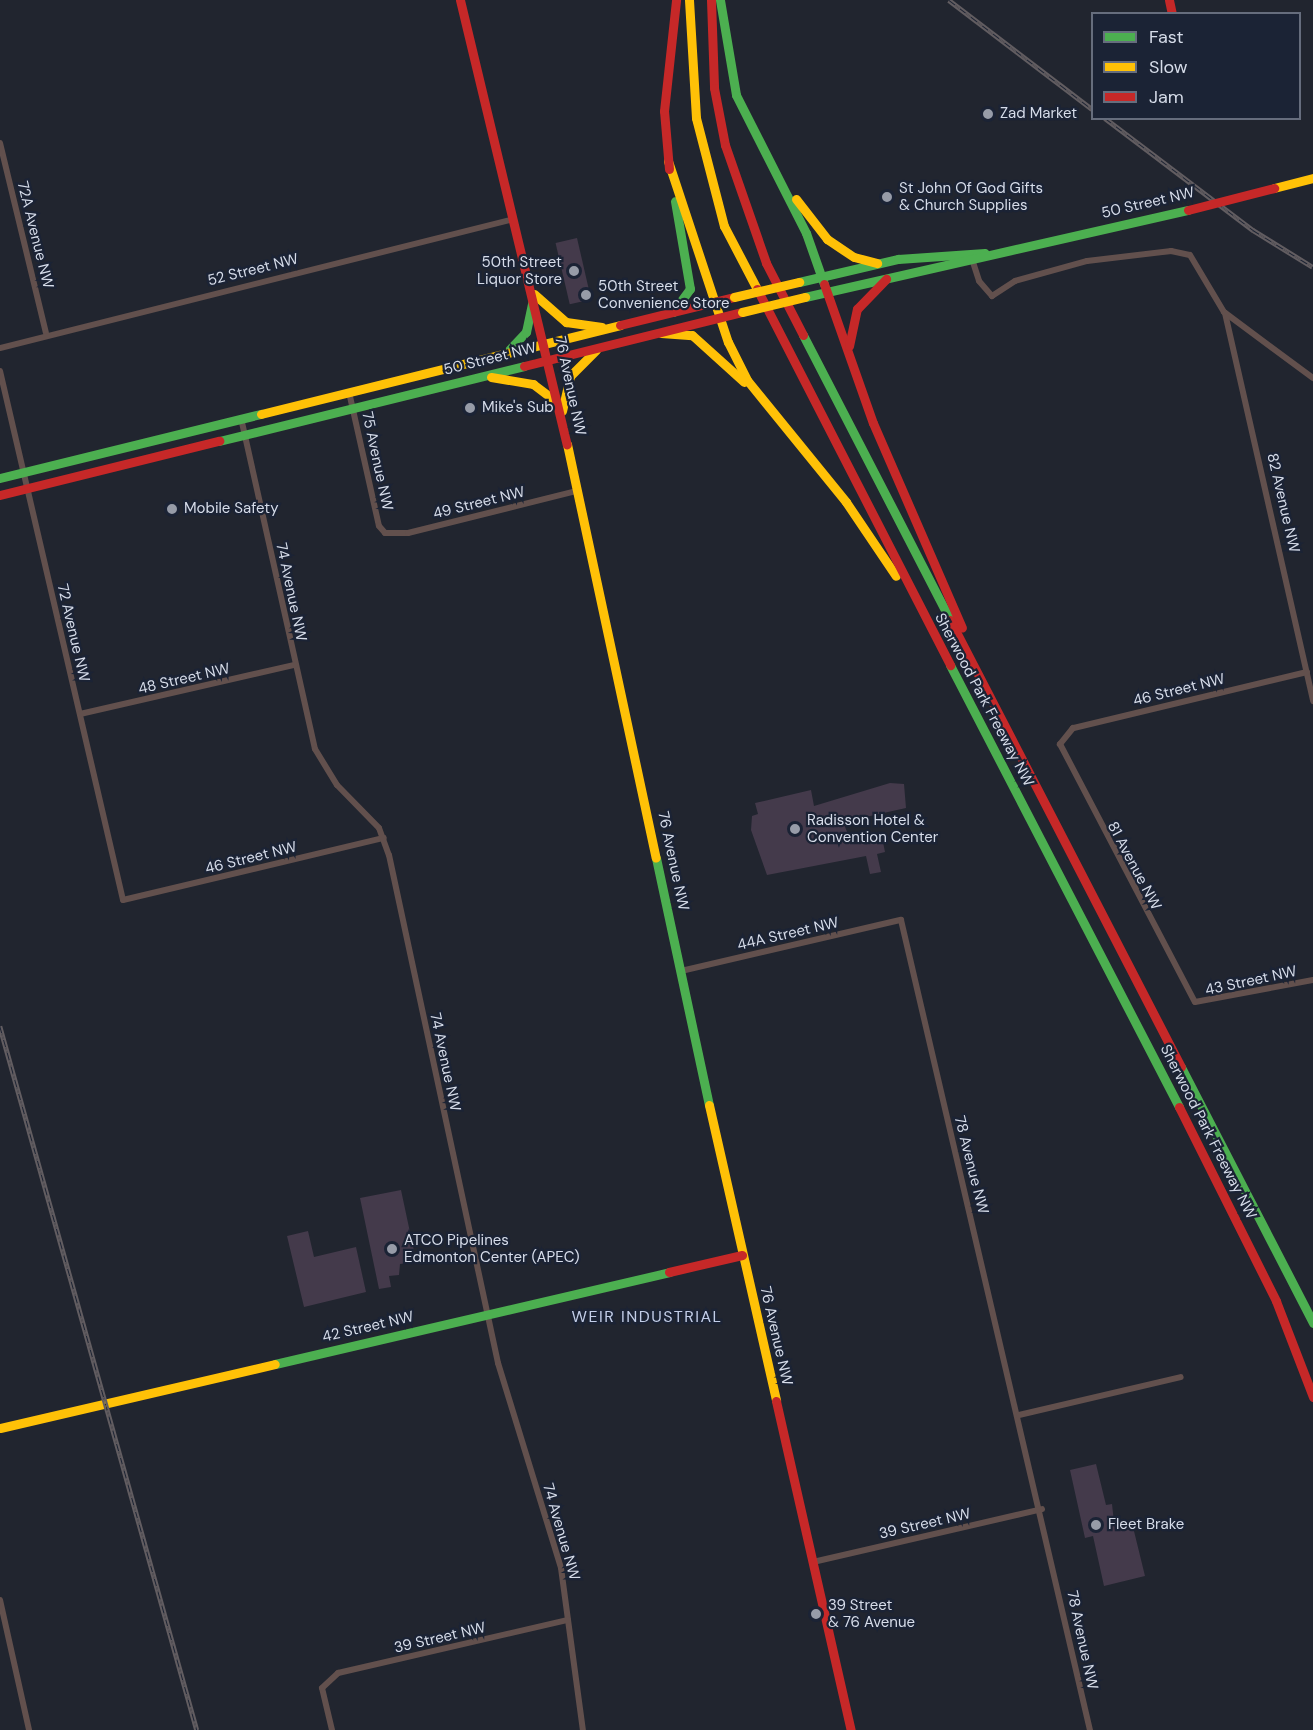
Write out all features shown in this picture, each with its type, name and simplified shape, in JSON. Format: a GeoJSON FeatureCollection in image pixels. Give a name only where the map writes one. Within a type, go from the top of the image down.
{"type":"FeatureCollection","features":[{"type":"Feature","properties":{"kind":"main road","name":"76 Avenue NW"},"geometry":{"type":"LineString","coordinates":[[460,0],[546,344],[742,1255],[851,1730]]}},
{"type":"Feature","properties":{"kind":"main road"},"geometry":{"type":"LineString","coordinates":[[673,312],[688,294],[690,280],[668,161],[665,86],[676,0]]}},
{"type":"Feature","properties":{"kind":"main road","name":"Sherwood Park Freeway NW"},"geometry":{"type":"LineString","coordinates":[[690,0],[696,118],[724,225],[914,599],[1260,1268],[1313,1397]]}},
{"type":"Feature","properties":{"kind":"main road","name":"Sherwood Park Freeway NW"},"geometry":{"type":"LineString","coordinates":[[711,0],[714,88],[745,212],[791,315],[1313,1323]]}},
{"type":"Feature","properties":{"kind":"main road"},"geometry":{"type":"LineString","coordinates":[[720,0],[736,94],[783,184],[821,276],[850,359],[962,624],[966,650]]}},
{"type":"Feature","properties":{"kind":"main road"},"geometry":{"type":"LineString","coordinates":[[668,161],[736,360],[761,400]]}},
{"type":"Feature","properties":{"kind":"main road","name":"50 Street NW"},"geometry":{"type":"LineString","coordinates":[[0,478],[876,263],[988,254],[1188,210],[1313,178]]}},
{"type":"Feature","properties":{"kind":"main road"},"geometry":{"type":"LineString","coordinates":[[783,184],[827,239],[845,253],[876,263]]}},
{"type":"Feature","properties":{"kind":"main road","name":"50 Street NW"},"geometry":{"type":"LineString","coordinates":[[0,495],[742,312],[886,279],[970,254]]}},
{"type":"Feature","properties":{"kind":"main road"},"geometry":{"type":"LineString","coordinates":[[850,359],[850,321],[864,297],[886,279]]}},
{"type":"Feature","properties":{"kind":"main road"},"geometry":{"type":"LineString","coordinates":[[505,353],[526,333],[533,295],[566,322],[608,328]]}},
{"type":"Feature","properties":{"kind":"main road"},"geometry":{"type":"LineString","coordinates":[[661,333],[692,335],[704,343],[761,400],[846,502],[914,599]]}},
{"type":"Feature","properties":{"kind":"main road"},"geometry":{"type":"LineString","coordinates":[[561,417],[570,376],[600,348]]}},
{"type":"Feature","properties":{"kind":"main road"},"geometry":{"type":"LineString","coordinates":[[483,376],[533,384],[558,403]]}},
{"type":"Feature","properties":{"kind":"main road","name":"42 Street NW"},"geometry":{"type":"LineString","coordinates":[[0,1428],[742,1255]]}},
{"type":"Feature","properties":{"kind":"street","name":"72A Avenue NW"},"geometry":{"type":"LineString","coordinates":[[0,143],[46,333]]}},
{"type":"Feature","properties":{"kind":"street","name":"52 Street NW"},"geometry":{"type":"LineString","coordinates":[[0,348],[46,333],[514,219]]}},
{"type":"Feature","properties":{"kind":"street"},"geometry":{"type":"LineString","coordinates":[[970,254],[992,296],[1015,281],[1088,261],[1181,251],[1198,261],[1224,312],[1313,378]]}},
{"type":"Feature","properties":{"kind":"street","name":"82 Avenue NW"},"geometry":{"type":"LineString","coordinates":[[1224,312],[1313,701]]}},
{"type":"Feature","properties":{"kind":"street","name":"72 Avenue NW"},"geometry":{"type":"LineString","coordinates":[[0,371],[23,472],[30,489],[117,891],[123,900]]}},
{"type":"Feature","properties":{"kind":"street","name":"75 Avenue NW"},"geometry":{"type":"LineString","coordinates":[[349,392],[379,526],[386,533]]}},
{"type":"Feature","properties":{"kind":"street","name":"74 Avenue NW"},"geometry":{"type":"LineString","coordinates":[[241,418],[294,665],[321,762],[384,838],[486,1314],[558,1554],[583,1730]]}},
{"type":"Feature","properties":{"kind":"street","name":"49 Street NW"},"geometry":{"type":"LineString","coordinates":[[386,533],[408,533],[577,491]]}},
{"type":"Feature","properties":{"kind":"street","name":"48 Street NW"},"geometry":{"type":"LineString","coordinates":[[80,714],[294,665]]}},
{"type":"Feature","properties":{"kind":"street","name":"46 Street NW"},"geometry":{"type":"LineString","coordinates":[[1061,739],[1073,728],[1307,672]]}},
{"type":"Feature","properties":{"kind":"street","name":"81 Avenue NW"},"geometry":{"type":"LineString","coordinates":[[1061,739],[1063,755],[1195,1002]]}},
{"type":"Feature","properties":{"kind":"street","name":"46 Street NW"},"geometry":{"type":"LineString","coordinates":[[123,900],[384,838]]}},
{"type":"Feature","properties":{"kind":"street","name":"44A Street NW"},"geometry":{"type":"LineString","coordinates":[[681,972],[901,920]]}},
{"type":"Feature","properties":{"kind":"street","name":"78 Avenue NW"},"geometry":{"type":"LineString","coordinates":[[901,920],[1042,1509],[1090,1730]]}},
{"type":"Feature","properties":{"kind":"street","name":"43 Street NW"},"geometry":{"type":"LineString","coordinates":[[1195,1002],[1313,980]]}},
{"type":"Feature","properties":{"kind":"street"},"geometry":{"type":"LineString","coordinates":[[1019,1415],[1181,1377]]}},
{"type":"Feature","properties":{"kind":"street","name":"39 Street NW"},"geometry":{"type":"LineString","coordinates":[[813,1562],[1042,1509]]}},
{"type":"Feature","properties":{"kind":"street"},"geometry":{"type":"LineString","coordinates":[[0,1600],[29,1730]]}},
{"type":"Feature","properties":{"kind":"street","name":"39 Street NW"},"geometry":{"type":"LineString","coordinates":[[332,1730],[322,1688],[338,1673],[568,1620]]}},
{"type":"Feature","properties":{"kind":"building","name":"50th Street Liquor Store"},"geometry":{"type":"Polygon","coordinates":[[[577,238],[591,299],[570,304],[556,243],[577,238]]]}},
{"type":"Feature","properties":{"kind":"building","name":"Radisson Hotel & Convention Center"},"geometry":{"type":"Polygon","coordinates":[[[890,783],[904,784],[906,808],[843,822],[850,839],[873,832],[882,837],[885,852],[877,854],[881,872],[870,874],[866,856],[767,875],[751,830],[752,816],[758,814],[755,803],[811,790],[814,806],[890,783]]]}},
{"type":"Feature","properties":{"kind":"building"},"geometry":{"type":"Polygon","coordinates":[[[401,1190],[414,1251],[404,1253],[407,1263],[400,1264],[399,1275],[389,1276],[391,1287],[379,1289],[360,1198],[401,1190]]]}},
{"type":"Feature","properties":{"kind":"building"},"geometry":{"type":"Polygon","coordinates":[[[308,1231],[314,1257],[356,1247],[366,1292],[304,1307],[287,1236],[308,1231]]]}},
{"type":"Feature","properties":{"kind":"building","name":"Fleet Brake"},"geometry":{"type":"Polygon","coordinates":[[[1096,1464],[1106,1505],[1112,1504],[1115,1531],[1133,1527],[1145,1576],[1104,1586],[1093,1536],[1085,1538],[1070,1470],[1096,1464]]]}},
{"type":"Feature","properties":{"kind":"railway"},"geometry":{"type":"LineString","coordinates":[[949,0],[1091,108]]}},
{"type":"Feature","properties":{"kind":"railway"},"geometry":{"type":"LineString","coordinates":[[1108,120],[1253,230],[1313,267]]}},
{"type":"Feature","properties":{"kind":"railway"},"geometry":{"type":"LineString","coordinates":[[0,1026],[197,1730]]}},
{"type":"Feature","properties":{"kind":"traffic: fast"},"geometry":{"type":"LineString","coordinates":[[720,0],[736,95],[806,233],[824,284]]}},
{"type":"Feature","properties":{"kind":"traffic: fast"},"geometry":{"type":"LineString","coordinates":[[673,312],[690,289],[675,201]]}},
{"type":"Feature","properties":{"kind":"traffic: fast"},"geometry":{"type":"LineString","coordinates":[[805,297],[1188,210]]}},
{"type":"Feature","properties":{"kind":"traffic: fast"},"geometry":{"type":"LineString","coordinates":[[799,282],[898,259],[985,253]]}},
{"type":"Feature","properties":{"kind":"traffic: fast"},"geometry":{"type":"LineString","coordinates":[[509,350],[526,332],[533,300]]}},
{"type":"Feature","properties":{"kind":"traffic: fast"},"geometry":{"type":"LineString","coordinates":[[803,335],[950,620]]}},
{"type":"Feature","properties":{"kind":"traffic: fast"},"geometry":{"type":"LineString","coordinates":[[219,441],[524,366]]}},
{"type":"Feature","properties":{"kind":"traffic: fast"},"geometry":{"type":"LineString","coordinates":[[0,478],[261,414]]}},
{"type":"Feature","properties":{"kind":"traffic: fast"},"geometry":{"type":"LineString","coordinates":[[950,665],[1179,1107]]}},
{"type":"Feature","properties":{"kind":"traffic: fast"},"geometry":{"type":"LineString","coordinates":[[656,858],[709,1105]]}},
{"type":"Feature","properties":{"kind":"traffic: fast"},"geometry":{"type":"LineString","coordinates":[[1181,1067],[1313,1323]]}},
{"type":"Feature","properties":{"kind":"traffic: fast"},"geometry":{"type":"LineString","coordinates":[[275,1364],[669,1272]]}},
{"type":"Feature","properties":{"kind":"traffic: slow"},"geometry":{"type":"LineString","coordinates":[[689,0],[696,118],[724,226],[757,289]]}},
{"type":"Feature","properties":{"kind":"traffic: slow"},"geometry":{"type":"LineString","coordinates":[[668,161],[728,342],[747,380],[846,502],[896,576]]}},
{"type":"Feature","properties":{"kind":"traffic: slow"},"geometry":{"type":"LineString","coordinates":[[1274,188],[1313,178]]}},
{"type":"Feature","properties":{"kind":"traffic: slow"},"geometry":{"type":"LineString","coordinates":[[796,199],[827,239],[854,257],[877,263]]}},
{"type":"Feature","properties":{"kind":"traffic: slow"},"geometry":{"type":"LineString","coordinates":[[734,297],[799,282]]}},
{"type":"Feature","properties":{"kind":"traffic: slow"},"geometry":{"type":"LineString","coordinates":[[534,294],[566,322],[602,327]]}},
{"type":"Feature","properties":{"kind":"traffic: slow"},"geometry":{"type":"LineString","coordinates":[[742,312],[805,297]]}},
{"type":"Feature","properties":{"kind":"traffic: slow"},"geometry":{"type":"LineString","coordinates":[[261,414],[620,325]]}},
{"type":"Feature","properties":{"kind":"traffic: slow"},"geometry":{"type":"LineString","coordinates":[[661,333],[692,335],[744,382]]}},
{"type":"Feature","properties":{"kind":"traffic: slow"},"geometry":{"type":"LineString","coordinates":[[562,411],[570,376],[596,350]]}},
{"type":"Feature","properties":{"kind":"traffic: slow"},"geometry":{"type":"LineString","coordinates":[[491,377],[533,384],[557,402]]}},
{"type":"Feature","properties":{"kind":"traffic: slow"},"geometry":{"type":"LineString","coordinates":[[567,444],[656,858]]}},
{"type":"Feature","properties":{"kind":"traffic: slow"},"geometry":{"type":"LineString","coordinates":[[709,1105],[776,1401]]}},
{"type":"Feature","properties":{"kind":"traffic: slow"},"geometry":{"type":"LineString","coordinates":[[0,1428],[275,1364]]}},
{"type":"Feature","properties":{"kind":"traffic: jam"},"geometry":{"type":"LineString","coordinates":[[460,0],[567,444]]}},
{"type":"Feature","properties":{"kind":"traffic: jam"},"geometry":{"type":"LineString","coordinates":[[669,169],[664,111],[676,0]]}},
{"type":"Feature","properties":{"kind":"traffic: jam"},"geometry":{"type":"LineString","coordinates":[[711,0],[714,88],[725,145],[766,263],[803,335]]}},
{"type":"Feature","properties":{"kind":"traffic: jam"},"geometry":{"type":"LineString","coordinates":[[1169,0],[1172,12]]}},
{"type":"Feature","properties":{"kind":"traffic: jam"},"geometry":{"type":"LineString","coordinates":[[1188,210],[1274,188]]}},
{"type":"Feature","properties":{"kind":"traffic: jam"},"geometry":{"type":"LineString","coordinates":[[849,346],[857,309],[886,279]]}},
{"type":"Feature","properties":{"kind":"traffic: jam"},"geometry":{"type":"LineString","coordinates":[[824,284],[873,423],[962,628]]}},
{"type":"Feature","properties":{"kind":"traffic: jam"},"geometry":{"type":"LineString","coordinates":[[757,289],[950,665]]}},
{"type":"Feature","properties":{"kind":"traffic: jam"},"geometry":{"type":"LineString","coordinates":[[620,325],[734,297]]}},
{"type":"Feature","properties":{"kind":"traffic: jam"},"geometry":{"type":"LineString","coordinates":[[524,366],[742,312]]}},
{"type":"Feature","properties":{"kind":"traffic: jam"},"geometry":{"type":"LineString","coordinates":[[0,495],[219,441]]}},
{"type":"Feature","properties":{"kind":"traffic: jam"},"geometry":{"type":"LineString","coordinates":[[950,620],[1181,1067]]}},
{"type":"Feature","properties":{"kind":"traffic: jam"},"geometry":{"type":"LineString","coordinates":[[1179,1107],[1276,1301],[1313,1397]]}},
{"type":"Feature","properties":{"kind":"traffic: jam"},"geometry":{"type":"LineString","coordinates":[[669,1272],[742,1255]]}},
{"type":"Feature","properties":{"kind":"traffic: jam"},"geometry":{"type":"LineString","coordinates":[[776,1401],[851,1730]]}},
{"type":"Feature","properties":{"kind":"place","name":"Zad Market"},"geometry":{"type":"Point","coordinates":[988,114]}},
{"type":"Feature","properties":{"kind":"place","name":"St John Of God Gifts & Church Supplies"},"geometry":{"type":"Point","coordinates":[887,197]}},
{"type":"Feature","properties":{"kind":"place","name":"50th Street Liquor Store"},"geometry":{"type":"Point","coordinates":[574,271]}},
{"type":"Feature","properties":{"kind":"place","name":"50th Street Convenience Store"},"geometry":{"type":"Point","coordinates":[586,295]}},
{"type":"Feature","properties":{"kind":"place","name":"Mike's Sub"},"geometry":{"type":"Point","coordinates":[470,408]}},
{"type":"Feature","properties":{"kind":"place","name":"Mobile Safety"},"geometry":{"type":"Point","coordinates":[172,509]}},
{"type":"Feature","properties":{"kind":"place","name":"Radisson Hotel & Convention Center"},"geometry":{"type":"Point","coordinates":[795,829]}},
{"type":"Feature","properties":{"kind":"place","name":"ATCO Pipelines Edmonton Center (APEC)"},"geometry":{"type":"Point","coordinates":[392,1249]}},
{"type":"Feature","properties":{"kind":"place","name":"Fleet Brake"},"geometry":{"type":"Point","coordinates":[1096,1525]}},
{"type":"Feature","properties":{"kind":"place","name":"39 Street & 76 Avenue"},"geometry":{"type":"Point","coordinates":[816,1614]}},
{"type":"Feature","properties":{"kind":"district","name":"WEIR INDUSTRIAL"},"geometry":{"type":"Point","coordinates":[647,1317]}}]}
